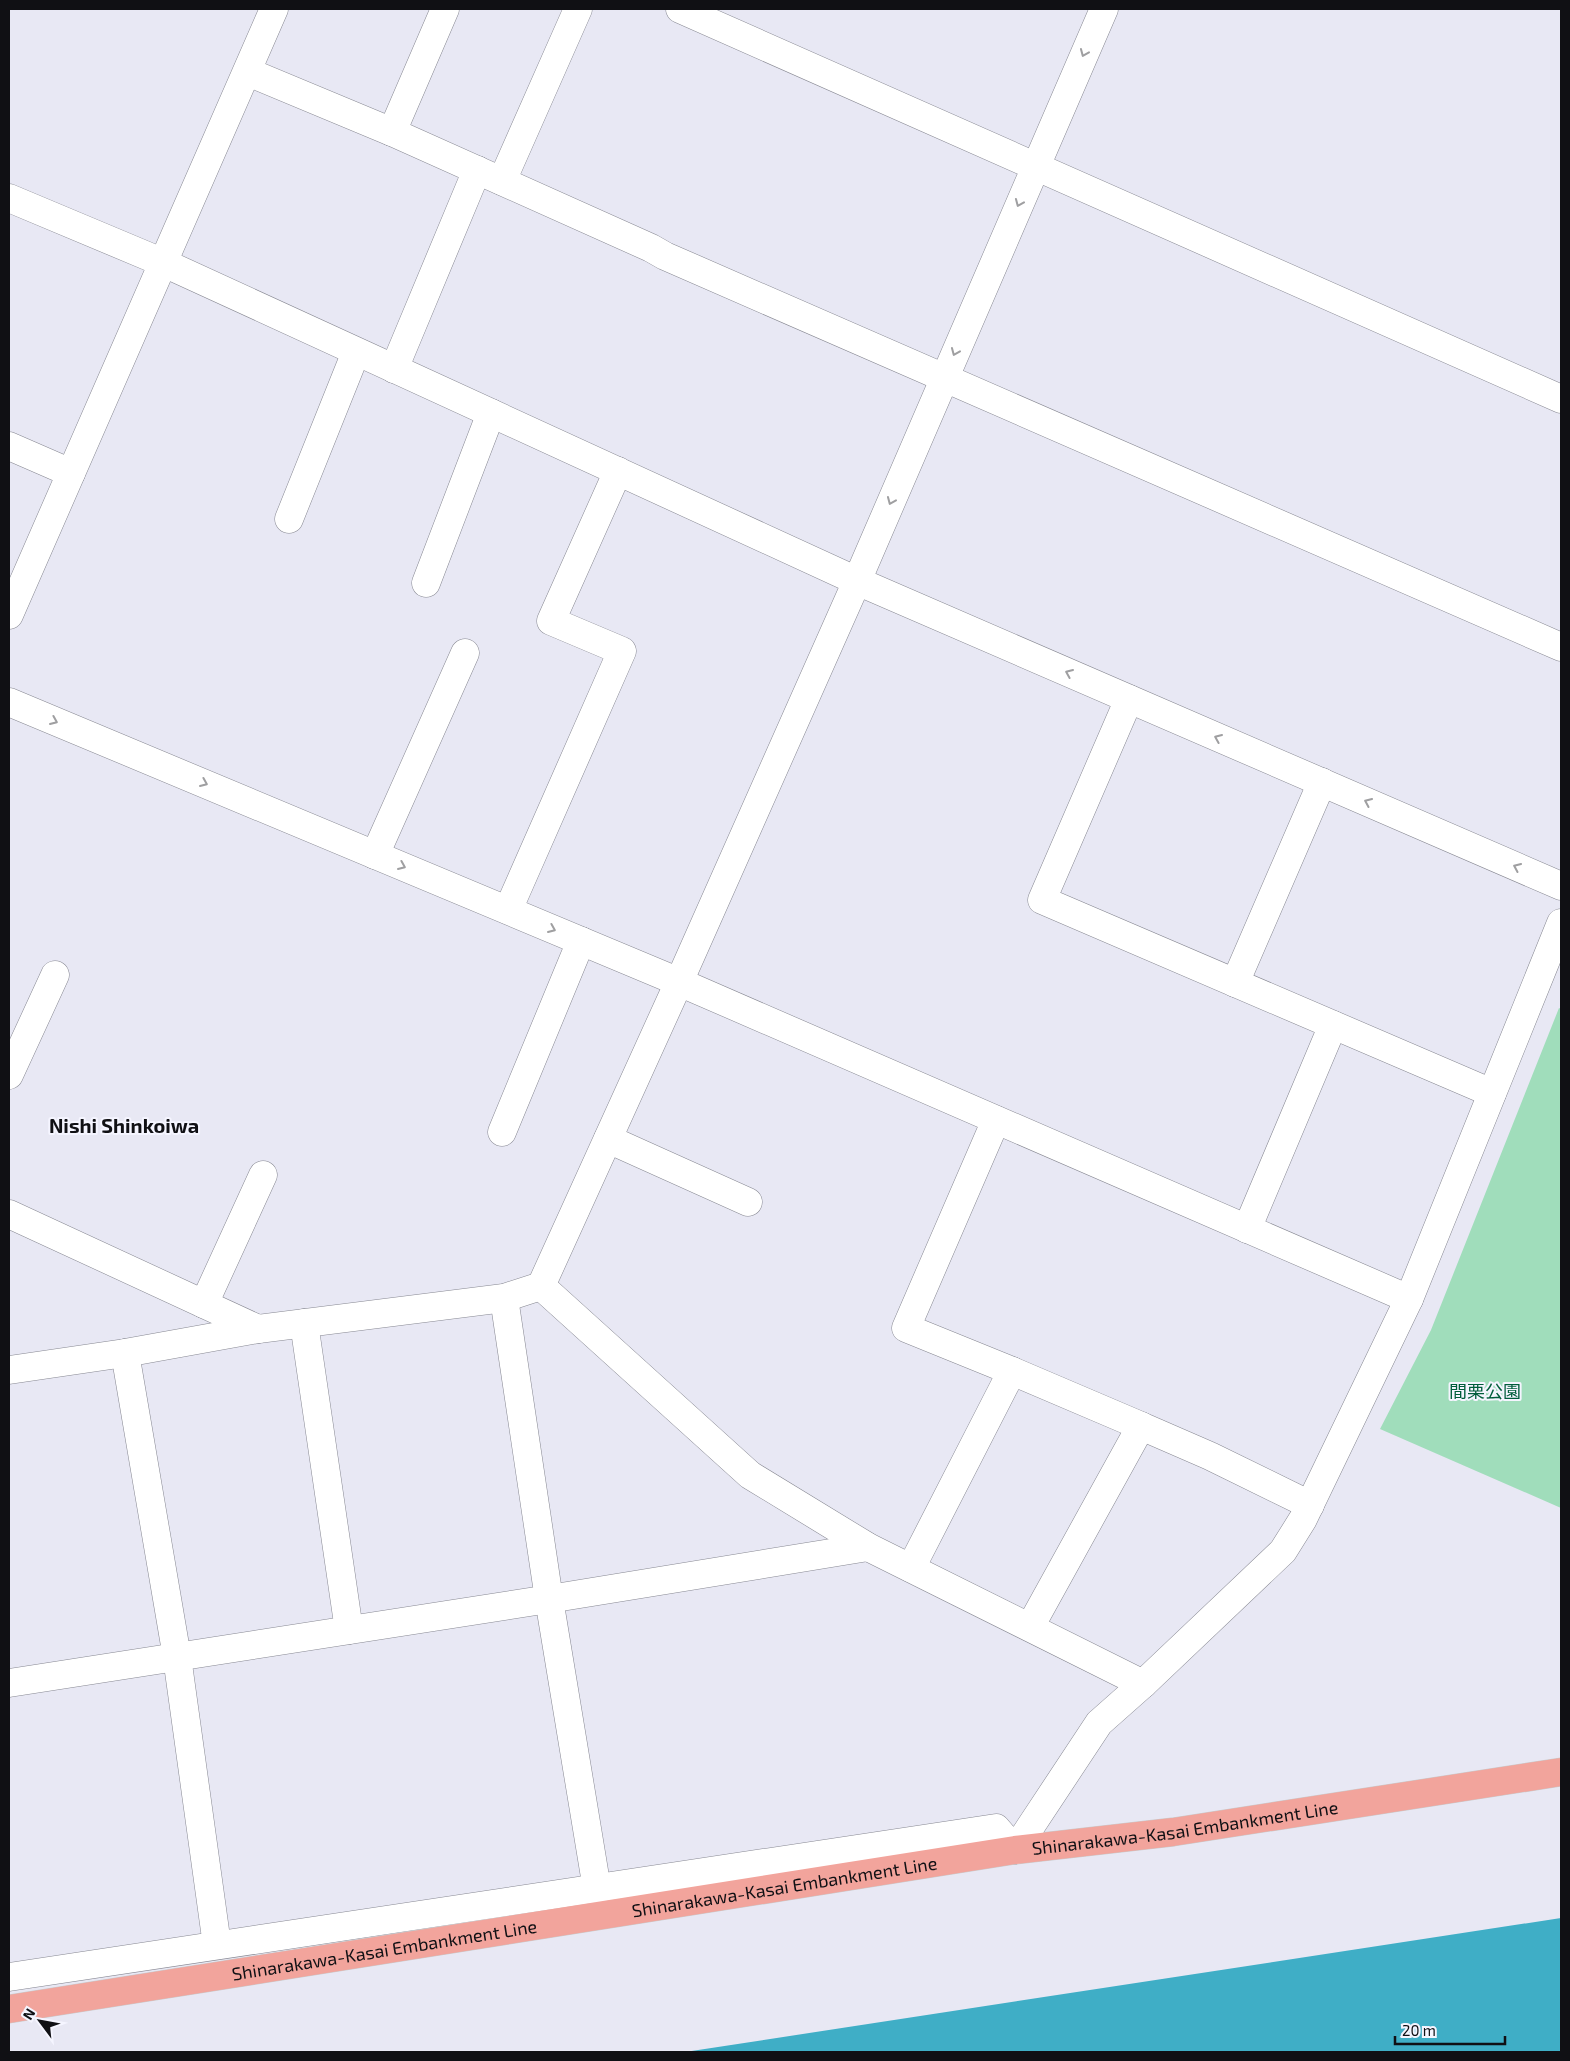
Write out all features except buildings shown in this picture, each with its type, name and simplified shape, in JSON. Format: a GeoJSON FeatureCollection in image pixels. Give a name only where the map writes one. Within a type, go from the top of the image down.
{"type":"FeatureCollection","features":[{"type":"Feature","properties":{"kind":"main road","name":"Shinarakawa-Kasai Embankment Line"},"geometry":{"type":"LineString","coordinates":[[9,2009],[1015,1850],[1174,1832],[1561,1772]]}},
{"type":"Feature","properties":{"kind":"street"},"geometry":{"type":"LineString","coordinates":[[9,615],[274,9]]}},
{"type":"Feature","properties":{"kind":"street"},"geometry":{"type":"LineString","coordinates":[[392,132],[445,9]]}},
{"type":"Feature","properties":{"kind":"street"},"geometry":{"type":"LineString","coordinates":[[502,181],[578,9]]}},
{"type":"Feature","properties":{"kind":"street"},"geometry":{"type":"LineString","coordinates":[[680,9],[1561,399]]}},
{"type":"Feature","properties":{"kind":"street"},"geometry":{"type":"LineString","coordinates":[[9,1370],[258,1329],[504,1298],[541,1286],[679,982],[857,580],[1104,9]]}},
{"type":"Feature","properties":{"kind":"street"},"geometry":{"type":"LineString","coordinates":[[248,72],[392,132],[665,256],[1561,647]]}},
{"type":"Feature","properties":{"kind":"street"},"geometry":{"type":"LineString","coordinates":[[394,369],[478,170]]}},
{"type":"Feature","properties":{"kind":"street"},"geometry":{"type":"LineString","coordinates":[[9,198],[164,263],[857,580],[1561,886]]}},
{"type":"Feature","properties":{"kind":"street"},"geometry":{"type":"LineString","coordinates":[[289,519],[356,352]]}},
{"type":"Feature","properties":{"kind":"street"},"geometry":{"type":"LineString","coordinates":[[426,583],[491,413]]}},
{"type":"Feature","properties":{"kind":"street"},"geometry":{"type":"LineString","coordinates":[[9,446],[71,473]]}},
{"type":"Feature","properties":{"kind":"street"},"geometry":{"type":"LineString","coordinates":[[508,910],[622,651],[551,621],[618,471]]}},
{"type":"Feature","properties":{"kind":"street"},"geometry":{"type":"LineString","coordinates":[[375,855],[465,653]]}},
{"type":"Feature","properties":{"kind":"street"},"geometry":{"type":"LineString","coordinates":[[1130,699],[1042,900],[1492,1093]]}},
{"type":"Feature","properties":{"kind":"street"},"geometry":{"type":"LineString","coordinates":[[9,702],[679,982],[1409,1299]]}},
{"type":"Feature","properties":{"kind":"street"},"geometry":{"type":"LineString","coordinates":[[1235,983],[1322,782]]}},
{"type":"Feature","properties":{"kind":"street"},"geometry":{"type":"LineString","coordinates":[[9,1978],[996,1828],[1015,1850],[1099,1723],[1143,1684],[1283,1551],[1310,1506],[1409,1299],[1561,923]]}},
{"type":"Feature","properties":{"kind":"street"},"geometry":{"type":"LineString","coordinates":[[502,1132],[581,941]]}},
{"type":"Feature","properties":{"kind":"street"},"geometry":{"type":"LineString","coordinates":[[9,1075],[55,975]]}},
{"type":"Feature","properties":{"kind":"street"},"geometry":{"type":"LineString","coordinates":[[1247,1229],[1334,1025]]}},
{"type":"Feature","properties":{"kind":"street"},"geometry":{"type":"LineString","coordinates":[[996,1120],[906,1328],[1012,1371],[1210,1456],[1310,1506]]}},
{"type":"Feature","properties":{"kind":"street"},"geometry":{"type":"LineString","coordinates":[[608,1139],[748,1202]]}},
{"type":"Feature","properties":{"kind":"street"},"geometry":{"type":"LineString","coordinates":[[204,1304],[263,1175]]}},
{"type":"Feature","properties":{"kind":"street"},"geometry":{"type":"LineString","coordinates":[[9,1214],[258,1329]]}},
{"type":"Feature","properties":{"kind":"street"},"geometry":{"type":"LineString","coordinates":[[541,1286],[750,1475],[868,1547],[1143,1684]]}},
{"type":"Feature","properties":{"kind":"street"},"geometry":{"type":"LineString","coordinates":[[504,1298],[549,1599],[597,1888]]}},
{"type":"Feature","properties":{"kind":"street"},"geometry":{"type":"LineString","coordinates":[[304,1323],[349,1630]]}},
{"type":"Feature","properties":{"kind":"street"},"geometry":{"type":"LineString","coordinates":[[125,1352],[177,1657],[217,1945]]}},
{"type":"Feature","properties":{"kind":"street"},"geometry":{"type":"LineString","coordinates":[[912,1568],[1012,1371]]}},
{"type":"Feature","properties":{"kind":"street"},"geometry":{"type":"LineString","coordinates":[[1030,1627],[1141,1426]]}},
{"type":"Feature","properties":{"kind":"street"},"geometry":{"type":"LineString","coordinates":[[9,1683],[868,1547]]}},
{"type":"Feature","properties":{"kind":"green space","name":"間栗公園"},"geometry":{"type":"Polygon","coordinates":[[[1559,1008],[1561,1009],[1561,1508],[1380,1429],[1431,1330],[1559,1008]]]}},
{"type":"Feature","properties":{"kind":"water"},"geometry":{"type":"Polygon","coordinates":[[[1561,1918],[1561,2052],[685,2052],[1561,1918]]]}},
{"type":"Feature","properties":{"kind":"district","name":"Nishi Shinkoiwa"},"geometry":{"type":"Point","coordinates":[124,1125]}}]}
